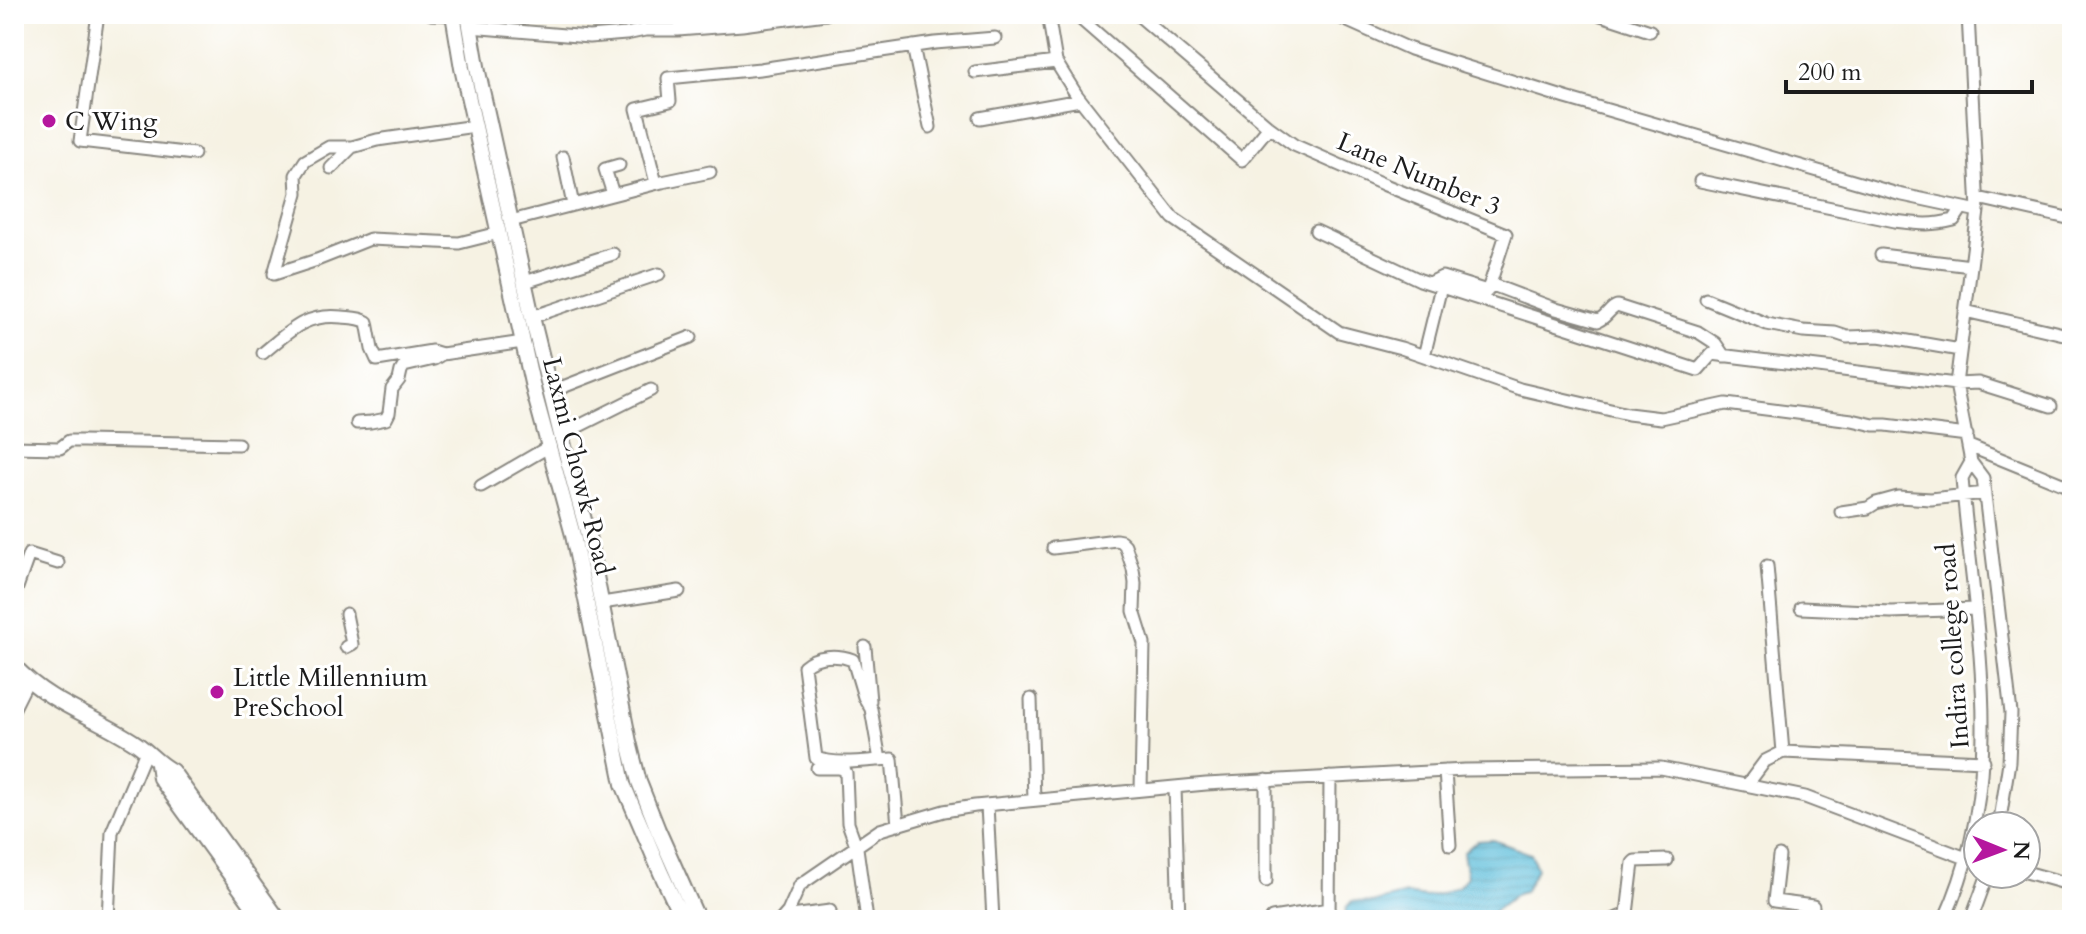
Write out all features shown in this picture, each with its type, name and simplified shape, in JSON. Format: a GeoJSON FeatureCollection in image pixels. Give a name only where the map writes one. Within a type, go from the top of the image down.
{"type":"FeatureCollection","features":[{"type":"Feature","properties":{"kind":"main road","name":"Laxmi Chowk Road"},"geometry":{"type":"LineString","coordinates":[[462,23],[475,126],[502,226],[525,282],[550,392],[554,428],[550,446],[573,535],[623,784],[683,920]]}},
{"type":"Feature","properties":{"kind":"main road","name":"Laxmi Chowk Road"},"geometry":{"type":"LineString","coordinates":[[462,23],[523,342],[587,531],[639,782],[698,920]]}},
{"type":"Feature","properties":{"kind":"main road"},"geometry":{"type":"LineString","coordinates":[[14,666],[53,699],[136,744],[158,764],[172,771],[254,896],[263,920]]}},
{"type":"Feature","properties":{"kind":"main road"},"geometry":{"type":"LineString","coordinates":[[254,896],[279,920]]}},
{"type":"Feature","properties":{"kind":"street"},"geometry":{"type":"LineString","coordinates":[[98,14],[80,141],[194,154]]}},
{"type":"Feature","properties":{"kind":"street"},"geometry":{"type":"LineString","coordinates":[[431,14],[462,23],[589,37],[645,30],[742,25],[826,14]]}},
{"type":"Feature","properties":{"kind":"street"},"geometry":{"type":"LineString","coordinates":[[1048,14],[1056,62],[1080,100],[1173,218],[1339,332],[1424,356],[1520,389],[1628,414],[1661,418],[1726,404],[1886,425],[1968,441],[2072,488]]}},
{"type":"Feature","properties":{"kind":"street"},"geometry":{"type":"LineString","coordinates":[[1075,14],[1242,160],[1269,127],[1137,14]]}},
{"type":"Feature","properties":{"kind":"street"},"geometry":{"type":"LineString","coordinates":[[1332,14],[1410,49],[1566,98],[1898,194],[1978,211]]}},
{"type":"Feature","properties":{"kind":"street"},"geometry":{"type":"LineString","coordinates":[[1598,14],[1650,31]]}},
{"type":"Feature","properties":{"kind":"street","name":"Indira college road"},"geometry":{"type":"LineString","coordinates":[[1968,14],[1978,211],[1956,384],[1971,462],[1983,478],[2011,713],[2009,762],[2002,810]]}},
{"type":"Feature","properties":{"kind":"street"},"geometry":{"type":"LineString","coordinates":[[656,183],[637,109],[670,101],[668,78],[995,38]]}},
{"type":"Feature","properties":{"kind":"street"},"geometry":{"type":"LineString","coordinates":[[913,46],[930,127]]}},
{"type":"Feature","properties":{"kind":"street"},"geometry":{"type":"LineString","coordinates":[[975,72],[1056,62]]}},
{"type":"Feature","properties":{"kind":"street"},"geometry":{"type":"LineString","coordinates":[[980,118],[1080,100]]}},
{"type":"Feature","properties":{"kind":"street"},"geometry":{"type":"LineString","coordinates":[[475,126],[377,140],[352,147],[329,147],[305,161],[296,175],[297,193],[274,274],[370,239],[459,243],[502,226],[573,205],[710,172]]}},
{"type":"Feature","properties":{"kind":"street","name":"Lane Number 3"},"geometry":{"type":"LineString","coordinates":[[1269,127],[1294,145],[1506,234],[1490,284]]}},
{"type":"Feature","properties":{"kind":"street"},"geometry":{"type":"LineString","coordinates":[[331,168],[352,147]]}},
{"type":"Feature","properties":{"kind":"street"},"geometry":{"type":"LineString","coordinates":[[563,157],[573,205]]}},
{"type":"Feature","properties":{"kind":"street"},"geometry":{"type":"LineString","coordinates":[[613,194],[605,168],[619,165]]}},
{"type":"Feature","properties":{"kind":"street"},"geometry":{"type":"LineString","coordinates":[[1700,181],[1921,225],[1954,220],[1962,208]]}},
{"type":"Feature","properties":{"kind":"street"},"geometry":{"type":"LineString","coordinates":[[1978,198],[2072,219]]}},
{"type":"Feature","properties":{"kind":"street"},"geometry":{"type":"LineString","coordinates":[[1316,231],[1436,285],[1698,370],[1712,354],[1956,384],[1978,383],[2051,406]]}},
{"type":"Feature","properties":{"kind":"street"},"geometry":{"type":"LineString","coordinates":[[525,282],[613,254]]}},
{"type":"Feature","properties":{"kind":"street"},"geometry":{"type":"LineString","coordinates":[[1881,255],[1971,266]]}},
{"type":"Feature","properties":{"kind":"street"},"geometry":{"type":"LineString","coordinates":[[532,317],[659,274]]}},
{"type":"Feature","properties":{"kind":"street"},"geometry":{"type":"LineString","coordinates":[[1424,356],[1436,285],[1442,277],[1487,291],[1490,284],[1598,321],[1617,306],[1698,332],[1715,343],[1724,356]]}},
{"type":"Feature","properties":{"kind":"street"},"geometry":{"type":"LineString","coordinates":[[1706,299],[1767,324],[1847,337],[1879,336],[1960,350]]}},
{"type":"Feature","properties":{"kind":"street"},"geometry":{"type":"LineString","coordinates":[[1965,311],[2072,336]]}},
{"type":"Feature","properties":{"kind":"street"},"geometry":{"type":"LineString","coordinates":[[263,353],[298,324],[334,316],[367,322],[377,360],[432,351],[442,354]]}},
{"type":"Feature","properties":{"kind":"street"},"geometry":{"type":"LineString","coordinates":[[550,392],[691,337]]}},
{"type":"Feature","properties":{"kind":"street"},"geometry":{"type":"LineString","coordinates":[[357,423],[386,419],[392,389],[404,366],[442,354],[523,342]]}},
{"type":"Feature","properties":{"kind":"street"},"geometry":{"type":"LineString","coordinates":[[554,428],[651,390]]}},
{"type":"Feature","properties":{"kind":"street"},"geometry":{"type":"LineString","coordinates":[[14,447],[60,448],[69,441],[238,444]]}},
{"type":"Feature","properties":{"kind":"street"},"geometry":{"type":"LineString","coordinates":[[481,486],[550,446]]}},
{"type":"Feature","properties":{"kind":"street","name":"Indira college road"},"geometry":{"type":"LineString","coordinates":[[1971,462],[1962,478],[1985,712],[1984,761],[1977,810]]}},
{"type":"Feature","properties":{"kind":"street"},"geometry":{"type":"LineString","coordinates":[[1841,512],[1868,508],[1898,497],[1931,499],[1985,493]]}},
{"type":"Feature","properties":{"kind":"street"},"geometry":{"type":"LineString","coordinates":[[1053,548],[1116,540],[1125,545],[1135,583],[1134,611],[1144,643],[1141,790]]}},
{"type":"Feature","properties":{"kind":"street"},"geometry":{"type":"LineString","coordinates":[[14,596],[29,554],[58,563]]}},
{"type":"Feature","properties":{"kind":"street"},"geometry":{"type":"LineString","coordinates":[[1767,566],[1783,752]]}},
{"type":"Feature","properties":{"kind":"street"},"geometry":{"type":"LineString","coordinates":[[602,603],[679,591]]}},
{"type":"Feature","properties":{"kind":"street"},"geometry":{"type":"LineString","coordinates":[[1801,608],[1891,612],[1976,609]]}},
{"type":"Feature","properties":{"kind":"street"},"geometry":{"type":"LineString","coordinates":[[346,614],[352,644],[346,647]]}},
{"type":"Feature","properties":{"kind":"street"},"geometry":{"type":"LineString","coordinates":[[865,647],[880,760]]}},
{"type":"Feature","properties":{"kind":"street"},"geometry":{"type":"LineString","coordinates":[[871,709],[864,697],[853,660],[843,656],[812,658],[804,666],[816,758],[826,761],[892,759],[898,825]]}},
{"type":"Feature","properties":{"kind":"street"},"geometry":{"type":"LineString","coordinates":[[14,708],[28,680]]}},
{"type":"Feature","properties":{"kind":"street"},"geometry":{"type":"LineString","coordinates":[[1031,699],[1034,800]]}},
{"type":"Feature","properties":{"kind":"street"},"geometry":{"type":"LineString","coordinates":[[108,920],[112,832],[146,751]]}},
{"type":"Feature","properties":{"kind":"street"},"geometry":{"type":"LineString","coordinates":[[1747,785],[1765,761],[1783,752],[1984,761]]}},
{"type":"Feature","properties":{"kind":"street"},"geometry":{"type":"LineString","coordinates":[[817,768],[844,769],[846,773],[848,823],[857,848],[867,920]]}},
{"type":"Feature","properties":{"kind":"street"},"geometry":{"type":"LineString","coordinates":[[783,919],[800,885],[857,848],[871,835],[944,811],[1266,780],[1445,771],[1661,768],[1805,797],[1962,855]]}},
{"type":"Feature","properties":{"kind":"street"},"geometry":{"type":"LineString","coordinates":[[1445,771],[1450,845]]}},
{"type":"Feature","properties":{"kind":"street"},"geometry":{"type":"LineString","coordinates":[[1272,918],[1329,915],[1330,777]]}},
{"type":"Feature","properties":{"kind":"street"},"geometry":{"type":"LineString","coordinates":[[1266,780],[1266,881]]}},
{"type":"Feature","properties":{"kind":"street"},"geometry":{"type":"LineString","coordinates":[[1175,787],[1179,920]]}},
{"type":"Feature","properties":{"kind":"street"},"geometry":{"type":"LineString","coordinates":[[987,805],[993,920]]}},
{"type":"Feature","properties":{"kind":"street"},"geometry":{"type":"LineString","coordinates":[[1779,856],[1774,901],[1818,907],[1812,920]]}},
{"type":"Feature","properties":{"kind":"street"},"geometry":{"type":"LineString","coordinates":[[1613,920],[1627,914],[1633,863],[1667,860]]}},
{"type":"Feature","properties":{"kind":"street"},"geometry":{"type":"LineString","coordinates":[[2042,877],[2072,885]]}},
{"type":"Feature","properties":{"kind":"street","name":"Indira college road"},"geometry":{"type":"LineString","coordinates":[[1944,920],[1962,881]]}},
{"type":"Feature","properties":{"kind":"street"},"geometry":{"type":"LineString","coordinates":[[1971,920],[1982,890]]}},
{"type":"Feature","properties":{"kind":"street"},"geometry":{"type":"LineString","coordinates":[[783,919],[830,911]]}},
{"type":"Feature","properties":{"kind":"water"},"geometry":{"type":"Polygon","coordinates":[[[1493,840],[1531,854],[1537,869],[1524,892],[1515,895],[1483,920],[1345,920],[1346,908],[1352,901],[1372,903],[1406,894],[1425,897],[1458,887],[1467,877],[1463,853],[1477,841],[1493,840]]]}},
{"type":"Feature","properties":{"kind":"place","name":"C Wing"},"geometry":{"type":"Point","coordinates":[49,121]}},
{"type":"Feature","properties":{"kind":"place","name":"Little Millennium PreSchool"},"geometry":{"type":"Point","coordinates":[217,692]}}]}
